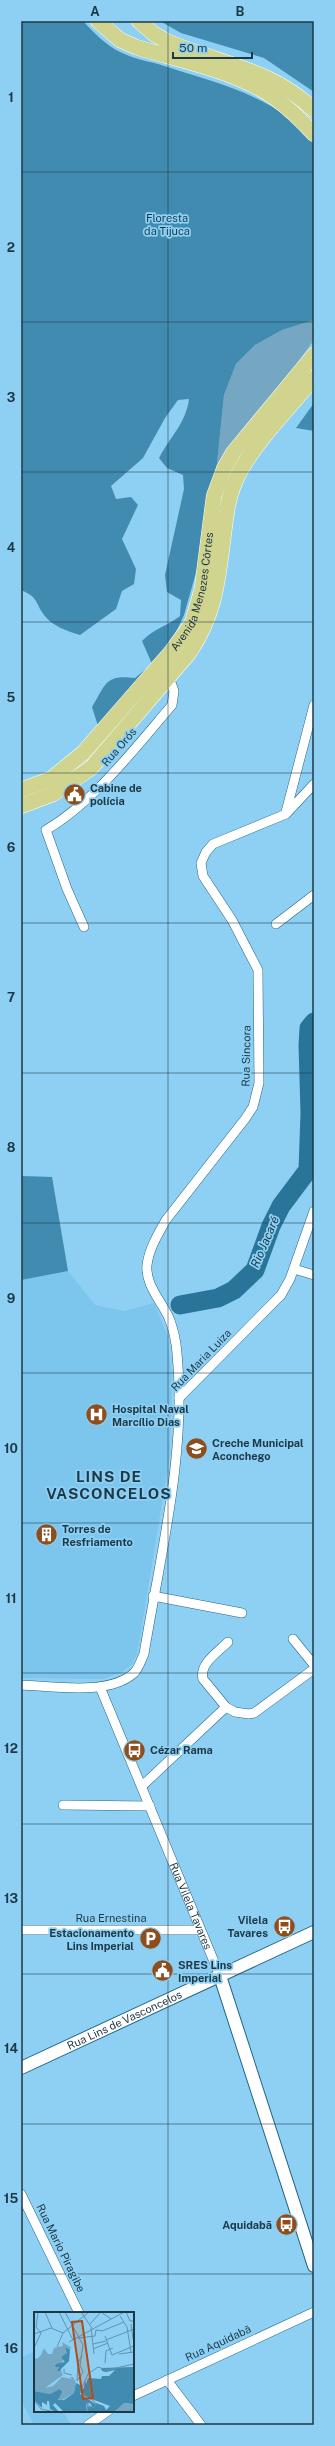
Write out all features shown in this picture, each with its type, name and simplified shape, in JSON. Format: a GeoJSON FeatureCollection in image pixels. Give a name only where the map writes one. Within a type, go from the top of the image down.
{"type":"FeatureCollection","features":[{"type":"Feature","properties":{"kind":"main road"},"geometry":{"type":"LineString","coordinates":[[98,21],[120,40],[136,47],[237,78],[257,87],[294,113],[314,134]]}},
{"type":"Feature","properties":{"kind":"main road"},"geometry":{"type":"LineString","coordinates":[[139,21],[154,34],[166,41],[267,76],[288,88],[314,110]]}},
{"type":"Feature","properties":{"kind":"main road","name":"Avenida Menezes Côrtes"},"geometry":{"type":"LineString","coordinates":[[21,790],[51,779],[77,758],[182,638],[197,610],[214,496],[224,469],[234,453],[314,356]]}},
{"type":"Feature","properties":{"kind":"main road","name":"Avenida Menezes Côrtes"},"geometry":{"type":"LineString","coordinates":[[21,806],[53,794],[91,768],[169,677],[202,634],[211,613],[228,503],[237,476],[243,464],[314,378]]}},
{"type":"Feature","properties":{"kind":"street","name":"Rua Orós"},"geometry":{"type":"LineString","coordinates":[[84,927],[67,890],[46,830],[66,816],[113,773],[172,705],[174,691],[169,677]]}},
{"type":"Feature","properties":{"kind":"street"},"geometry":{"type":"LineString","coordinates":[[286,814],[314,705]]}},
{"type":"Feature","properties":{"kind":"street","name":"Rua Sincora"},"geometry":{"type":"LineString","coordinates":[[178,1398],[177,1353],[174,1335],[169,1318],[150,1283],[147,1274],[147,1264],[155,1240],[166,1220],[253,1107],[257,1095],[260,1066],[258,970],[232,920],[202,876],[201,863],[206,852],[213,844],[286,814],[314,784]]}},
{"type":"Feature","properties":{"kind":"street"},"geometry":{"type":"LineString","coordinates":[[276,924],[314,895]]}},
{"type":"Feature","properties":{"kind":"street","name":"Rua Maria Luiza"},"geometry":{"type":"LineString","coordinates":[[21,1685],[100,1688],[114,1685],[135,1673],[144,1654],[176,1458],[178,1398],[281,1295],[294,1270],[314,1211]]}},
{"type":"Feature","properties":{"kind":"street"},"geometry":{"type":"LineString","coordinates":[[294,1270],[314,1275]]}},
{"type":"Feature","properties":{"kind":"street"},"geometry":{"type":"LineString","coordinates":[[153,1596],[242,1613]]}},
{"type":"Feature","properties":{"kind":"street"},"geometry":{"type":"LineString","coordinates":[[293,1639],[314,1665]]}},
{"type":"Feature","properties":{"kind":"street"},"geometry":{"type":"LineString","coordinates":[[228,1642],[206,1664],[202,1674],[226,1707],[243,1714],[254,1713],[314,1669]]}},
{"type":"Feature","properties":{"kind":"street","name":"Rua Vilela Tavares"},"geometry":{"type":"LineString","coordinates":[[100,1688],[220,1976],[314,2266]]}},
{"type":"Feature","properties":{"kind":"street"},"geometry":{"type":"LineString","coordinates":[[142,1786],[226,1707]]}},
{"type":"Feature","properties":{"kind":"street"},"geometry":{"type":"LineString","coordinates":[[63,1805],[150,1806]]}},
{"type":"Feature","properties":{"kind":"street","name":"Rua Ernestina"},"geometry":{"type":"LineString","coordinates":[[21,1930],[200,1930]]}},
{"type":"Feature","properties":{"kind":"street","name":"Rua Lins de Vasconcelos"},"geometry":{"type":"LineString","coordinates":[[21,2068],[314,1932]]}},
{"type":"Feature","properties":{"kind":"street","name":"Rua Mario Piragibe"},"geometry":{"type":"LineString","coordinates":[[21,2194],[78,2312]]}},
{"type":"Feature","properties":{"kind":"street","name":"Rua Aquidabã"},"geometry":{"type":"LineString","coordinates":[[134,2396],[314,2312]]}},
{"type":"Feature","properties":{"kind":"street"},"geometry":{"type":"LineString","coordinates":[[167,2380],[201,2425]]}},
{"type":"Feature","properties":{"kind":"street"},"geometry":{"type":"LineString","coordinates":[[88,2425],[107,2412]]}},
{"type":"Feature","properties":{"kind":"shaded area"},"geometry":{"type":"Polygon","coordinates":[[[314,320],[314,340],[216,474],[224,395],[236,364],[255,345],[282,330],[314,320]]]}},
{"type":"Feature","properties":{"kind":"shaded area","name":"Hospital Naval Marcílio Dias"},"geometry":{"type":"Polygon","coordinates":[[[21,1176],[52,1177],[68,1271],[95,1305],[124,1311],[154,1303],[167,1334],[172,1376],[170,1455],[137,1655],[131,1665],[122,1672],[103,1679],[21,1678],[21,1176]]]}},
{"type":"Feature","properties":{"kind":"shaded area"},"geometry":{"type":"Polygon","coordinates":[[[34,2352],[34,2412],[64,2412],[71,2425],[34,2425],[23,2404],[21,2358],[34,2352]]]}},
{"type":"Feature","properties":{"kind":"green space","name":"Floresta da Tijuca"},"geometry":{"type":"Polygon","coordinates":[[[21,21],[83,21],[105,42],[125,54],[222,84],[263,102],[282,113],[299,127],[314,143],[314,320],[282,330],[255,345],[236,364],[224,395],[216,474],[203,548],[184,615],[169,647],[98,726],[92,707],[104,687],[112,679],[125,677],[135,678],[152,664],[142,641],[151,633],[180,616],[181,600],[167,592],[165,575],[184,489],[183,475],[167,468],[159,458],[181,423],[185,415],[189,399],[178,400],[165,418],[143,458],[111,486],[116,499],[131,497],[138,505],[122,539],[136,569],[134,584],[122,591],[116,609],[80,635],[55,625],[47,619],[36,600],[31,595],[21,590],[21,21]]]}},
{"type":"Feature","properties":{"kind":"green space"},"geometry":{"type":"Polygon","coordinates":[[[160,21],[314,21],[314,92],[264,58],[181,33],[160,21]]]}},
{"type":"Feature","properties":{"kind":"green space"},"geometry":{"type":"Polygon","coordinates":[[[314,403],[314,431],[296,428],[314,403]]]}},
{"type":"Feature","properties":{"kind":"green space"},"geometry":{"type":"Polygon","coordinates":[[[21,1176],[52,1177],[68,1271],[21,1280],[21,1176]]]}},
{"type":"Feature","properties":{"kind":"waterway","name":"Rio Jacaré"},"geometry":{"type":"LineString","coordinates":[[180,1305],[218,1298],[234,1290],[255,1270],[271,1226],[281,1206],[308,1170],[310,1113],[308,1045],[309,1028],[314,1022]]}},
{"type":"Feature","properties":{"kind":"place","name":"Cabine de polícia"},"geometry":{"type":"Point","coordinates":[74,794]}},
{"type":"Feature","properties":{"kind":"place","name":"Hospital Naval Marcílio Dias"},"geometry":{"type":"Point","coordinates":[96,1415]}},
{"type":"Feature","properties":{"kind":"place","name":"Creche Municipal Aconchego"},"geometry":{"type":"Point","coordinates":[196,1449]}},
{"type":"Feature","properties":{"kind":"place","name":"Torres de Resfriamento"},"geometry":{"type":"Point","coordinates":[47,1535]}},
{"type":"Feature","properties":{"kind":"place","name":"Cézar Rama"},"geometry":{"type":"Point","coordinates":[134,1750]}},
{"type":"Feature","properties":{"kind":"place","name":"Vilela Tavares"},"geometry":{"type":"Point","coordinates":[284,1926]}},
{"type":"Feature","properties":{"kind":"place","name":"Estacionamento Lins Imperial"},"geometry":{"type":"Point","coordinates":[150,1939]}},
{"type":"Feature","properties":{"kind":"place","name":"SRES Lins Imperial"},"geometry":{"type":"Point","coordinates":[163,1971]}},
{"type":"Feature","properties":{"kind":"place","name":"Aquidabã"},"geometry":{"type":"Point","coordinates":[287,2225]}},
{"type":"Feature","properties":{"kind":"district","name":"LINS DE VASCONCELOS"},"geometry":{"type":"Point","coordinates":[109,1484]}}]}
